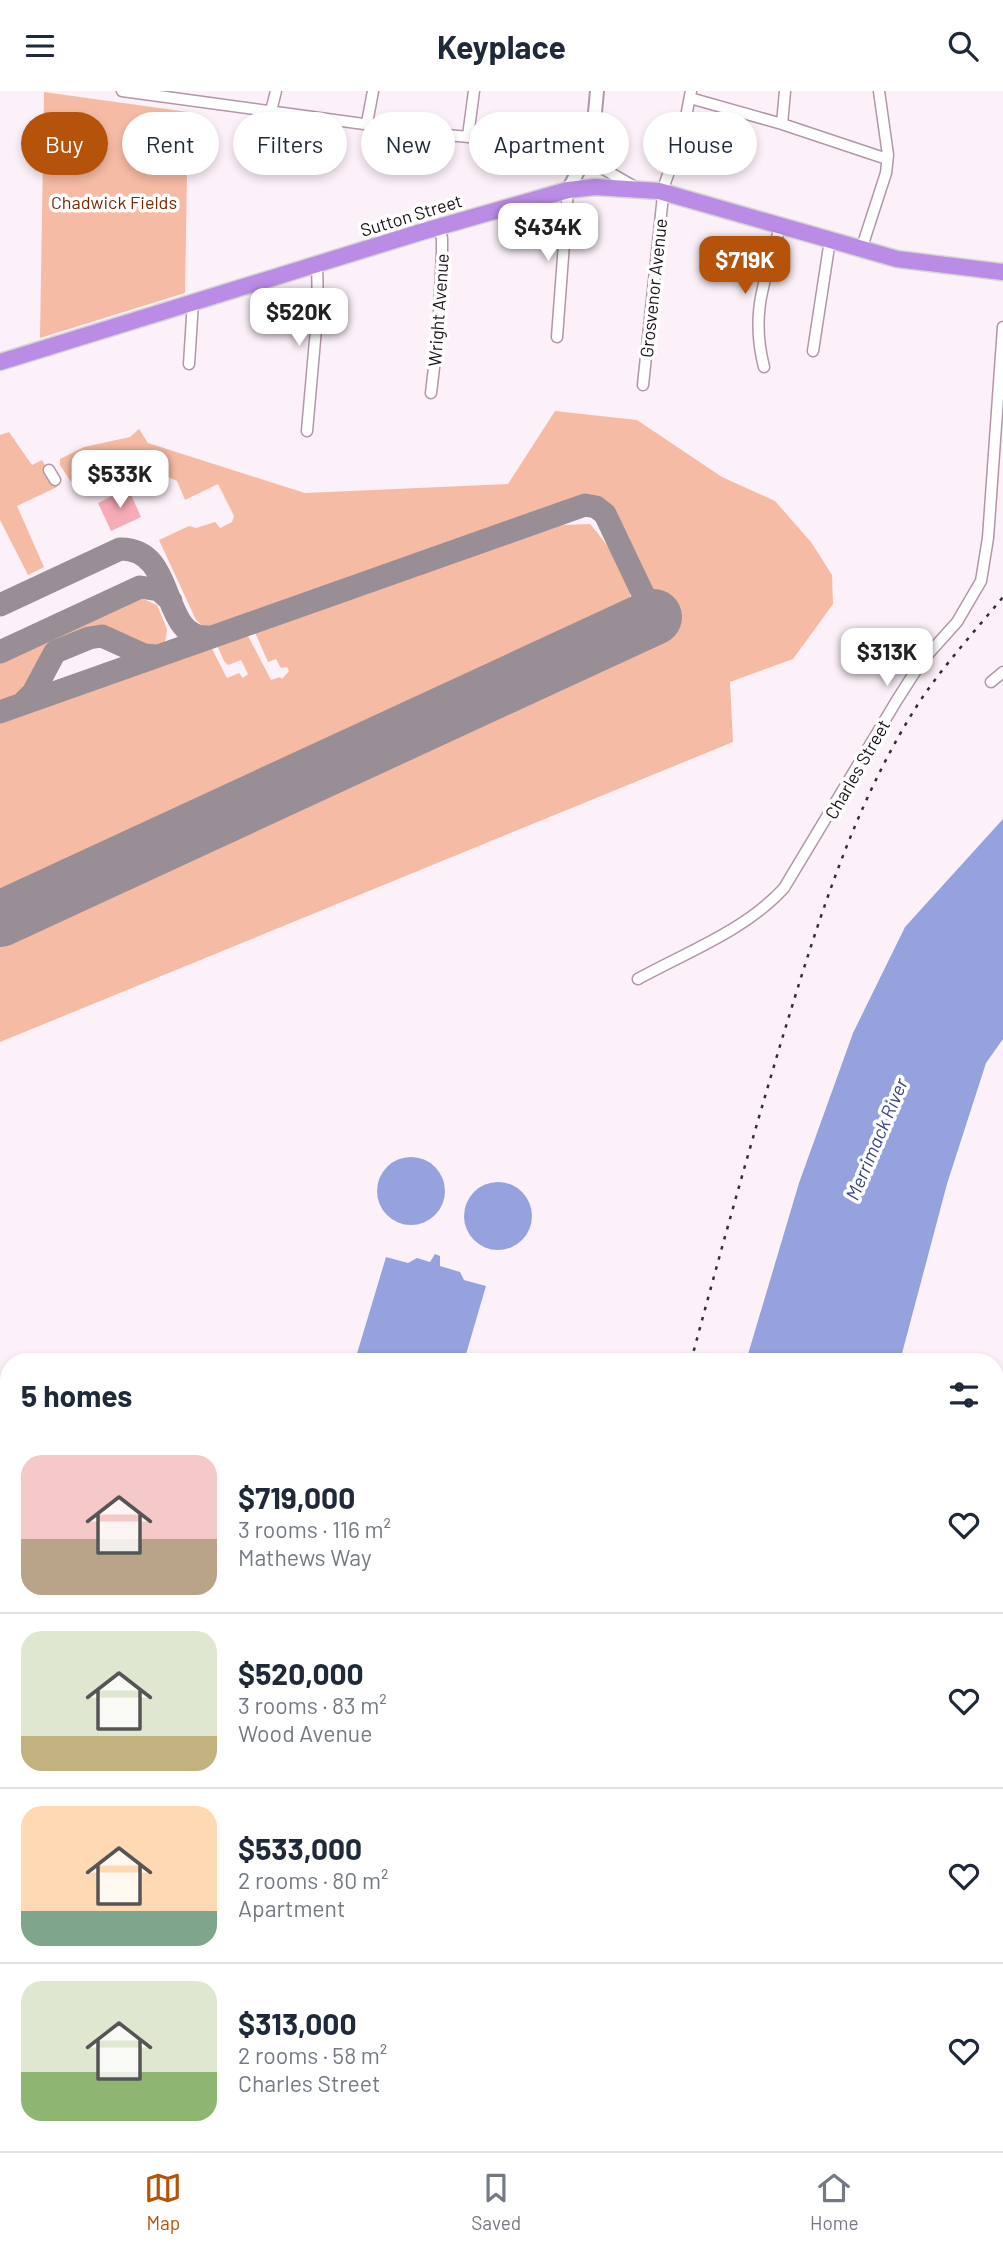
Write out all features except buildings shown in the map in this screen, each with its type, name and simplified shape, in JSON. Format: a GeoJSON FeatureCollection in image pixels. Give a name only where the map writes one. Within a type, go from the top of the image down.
{"type":"FeatureCollection","features":[{"type":"Feature","properties":{"kind":"highway","name":"Sutton Street"},"geometry":{"type":"LineString","coordinates":[[0,362],[437,227],[568,190],[595,187],[663,192],[861,250],[924,264],[1003,272]]}},
{"type":"Feature","properties":{"kind":"street"},"geometry":{"type":"LineString","coordinates":[[122,91],[176,94],[271,111],[361,122]]}},
{"type":"Feature","properties":{"kind":"street"},"geometry":{"type":"LineString","coordinates":[[271,111],[276,91]]}},
{"type":"Feature","properties":{"kind":"street"},"geometry":{"type":"LineString","coordinates":[[369,112],[373,91]]}},
{"type":"Feature","properties":{"kind":"street"},"geometry":{"type":"LineString","coordinates":[[455,134],[468,136],[474,91]]}},
{"type":"Feature","properties":{"kind":"street"},"geometry":{"type":"LineString","coordinates":[[595,112],[597,91]]}},
{"type":"Feature","properties":{"kind":"street"},"geometry":{"type":"LineString","coordinates":[[782,124],[785,91]]}},
{"type":"Feature","properties":{"kind":"street"},"geometry":{"type":"LineString","coordinates":[[861,250],[886,173],[887,159],[878,91]]}},
{"type":"Feature","properties":{"kind":"street"},"geometry":{"type":"LineString","coordinates":[[690,95],[887,159]]}},
{"type":"Feature","properties":{"kind":"street","name":"Grosvenor Avenue"},"geometry":{"type":"LineString","coordinates":[[643,385],[663,192],[690,95]]}},
{"type":"Feature","properties":{"kind":"street"},"geometry":{"type":"LineString","coordinates":[[557,337],[568,190],[577,175]]}},
{"type":"Feature","properties":{"kind":"street"},"geometry":{"type":"LineString","coordinates":[[614,175],[636,188]]}},
{"type":"Feature","properties":{"kind":"street","name":"Wright Avenue"},"geometry":{"type":"LineString","coordinates":[[431,393],[438,334],[442,252],[442,238],[437,227]]}},
{"type":"Feature","properties":{"kind":"street"},"geometry":{"type":"LineString","coordinates":[[764,367],[757,339],[758,305],[780,227]]}},
{"type":"Feature","properties":{"kind":"street"},"geometry":{"type":"LineString","coordinates":[[813,351],[830,240]]}},
{"type":"Feature","properties":{"kind":"street"},"geometry":{"type":"LineString","coordinates":[[307,431],[318,306],[317,264]]}},
{"type":"Feature","properties":{"kind":"street"},"geometry":{"type":"LineString","coordinates":[[189,365],[193,302]]}},
{"type":"Feature","properties":{"kind":"street","name":"Charles Street"},"geometry":{"type":"LineString","coordinates":[[638,979],[762,910],[784,888],[910,681],[972,600],[981,581],[988,538],[1003,327]]}},
{"type":"Feature","properties":{"kind":"street"},"geometry":{"type":"LineString","coordinates":[[991,682],[1003,672]]}},
{"type":"Feature","properties":{"kind":"green space","name":"Chadwick Fields"},"geometry":{"type":"Polygon","coordinates":[[[44,92],[188,112],[122,112],[122,175],[187,175],[185,293],[40,338],[43,175],[108,175],[108,112],[44,112],[44,92]]]}},
{"type":"Feature","properties":{"kind":"green space"},"geometry":{"type":"Polygon","coordinates":[[[555,411],[637,420],[722,477],[775,501],[811,542],[832,575],[833,604],[793,659],[730,682],[733,742],[0,1042],[0,942],[668,634],[612,513],[603,504],[587,500],[568,504],[219,628],[207,629],[196,620],[159,540],[189,526],[196,528],[215,522],[220,528],[232,522],[234,516],[218,484],[185,500],[177,481],[168,477],[139,491],[137,495],[119,458],[71,482],[60,465],[60,459],[84,447],[130,437],[139,429],[148,443],[305,493],[508,484],[555,411]]]}},
{"type":"Feature","properties":{"kind":"green space"},"geometry":{"type":"Polygon","coordinates":[[[9,432],[32,465],[42,460],[57,487],[17,506],[44,567],[28,575],[0,520],[0,435],[9,432]]]}},
{"type":"Feature","properties":{"kind":"green space"},"geometry":{"type":"Polygon","coordinates":[[[590,524],[612,552],[625,576],[629,587],[628,608],[0,899],[0,719],[210,645],[227,678],[239,673],[243,678],[248,674],[241,660],[228,665],[216,643],[246,632],[271,680],[280,677],[282,679],[289,671],[287,667],[281,668],[276,659],[268,662],[254,630],[547,529],[562,525],[590,524]]]}},
{"type":"Feature","properties":{"kind":"green space"},"geometry":{"type":"Polygon","coordinates":[[[141,598],[157,605],[167,629],[164,643],[151,652],[99,627],[50,644],[25,695],[0,705],[0,663],[141,598]]]}},
{"type":"Feature","properties":{"kind":"water","name":"Merrimack River"},"geometry":{"type":"Polygon","coordinates":[[[1003,819],[1003,1039],[986,1063],[947,1184],[902,1353],[748,1353],[799,1183],[853,1033],[905,927],[1003,819]]]}},
{"type":"Feature","properties":{"kind":"water"},"geometry":{"type":"Polygon","coordinates":[[[411,1157],[424,1160],[435,1167],[442,1178],[445,1191],[442,1204],[435,1215],[424,1222],[411,1225],[398,1222],[387,1215],[380,1204],[377,1191],[380,1178],[387,1167],[398,1160],[411,1157]]]}},
{"type":"Feature","properties":{"kind":"water"},"geometry":{"type":"Polygon","coordinates":[[[505,1182],[526,1197],[532,1209],[530,1229],[522,1240],[505,1250],[491,1250],[474,1240],[466,1229],[464,1209],[474,1192],[485,1184],[505,1182]]]}},
{"type":"Feature","properties":{"kind":"water"},"geometry":{"type":"Polygon","coordinates":[[[435,1254],[440,1256],[440,1266],[460,1272],[464,1280],[486,1286],[466,1353],[357,1353],[386,1257],[408,1263],[417,1258],[430,1262],[435,1254]]]}},
{"type":"Feature","properties":{"kind":"taxiway"},"geometry":{"type":"LineString","coordinates":[[0,712],[585,505],[596,507],[605,514],[654,617]]}},
{"type":"Feature","properties":{"kind":"taxiway"},"geometry":{"type":"LineString","coordinates":[[0,605],[120,549],[139,553],[152,563],[182,625],[194,634],[210,637]]}},
{"type":"Feature","properties":{"kind":"taxiway"},"geometry":{"type":"LineString","coordinates":[[0,652],[140,587],[159,590],[171,601]]}},
{"type":"Feature","properties":{"kind":"taxiway"},"geometry":{"type":"LineString","coordinates":[[22,704],[33,693],[55,652],[89,638],[102,636],[144,655],[156,656]]}},
{"type":"Feature","properties":{"kind":"runway"},"geometry":{"type":"LineString","coordinates":[[0,919],[654,617]]}},
{"type":"Feature","properties":{"kind":"railway"},"geometry":{"type":"LineString","coordinates":[[693,1353],[735,1200],[809,951],[856,823],[875,781],[920,701],[949,661],[1003,597]]}}]}
